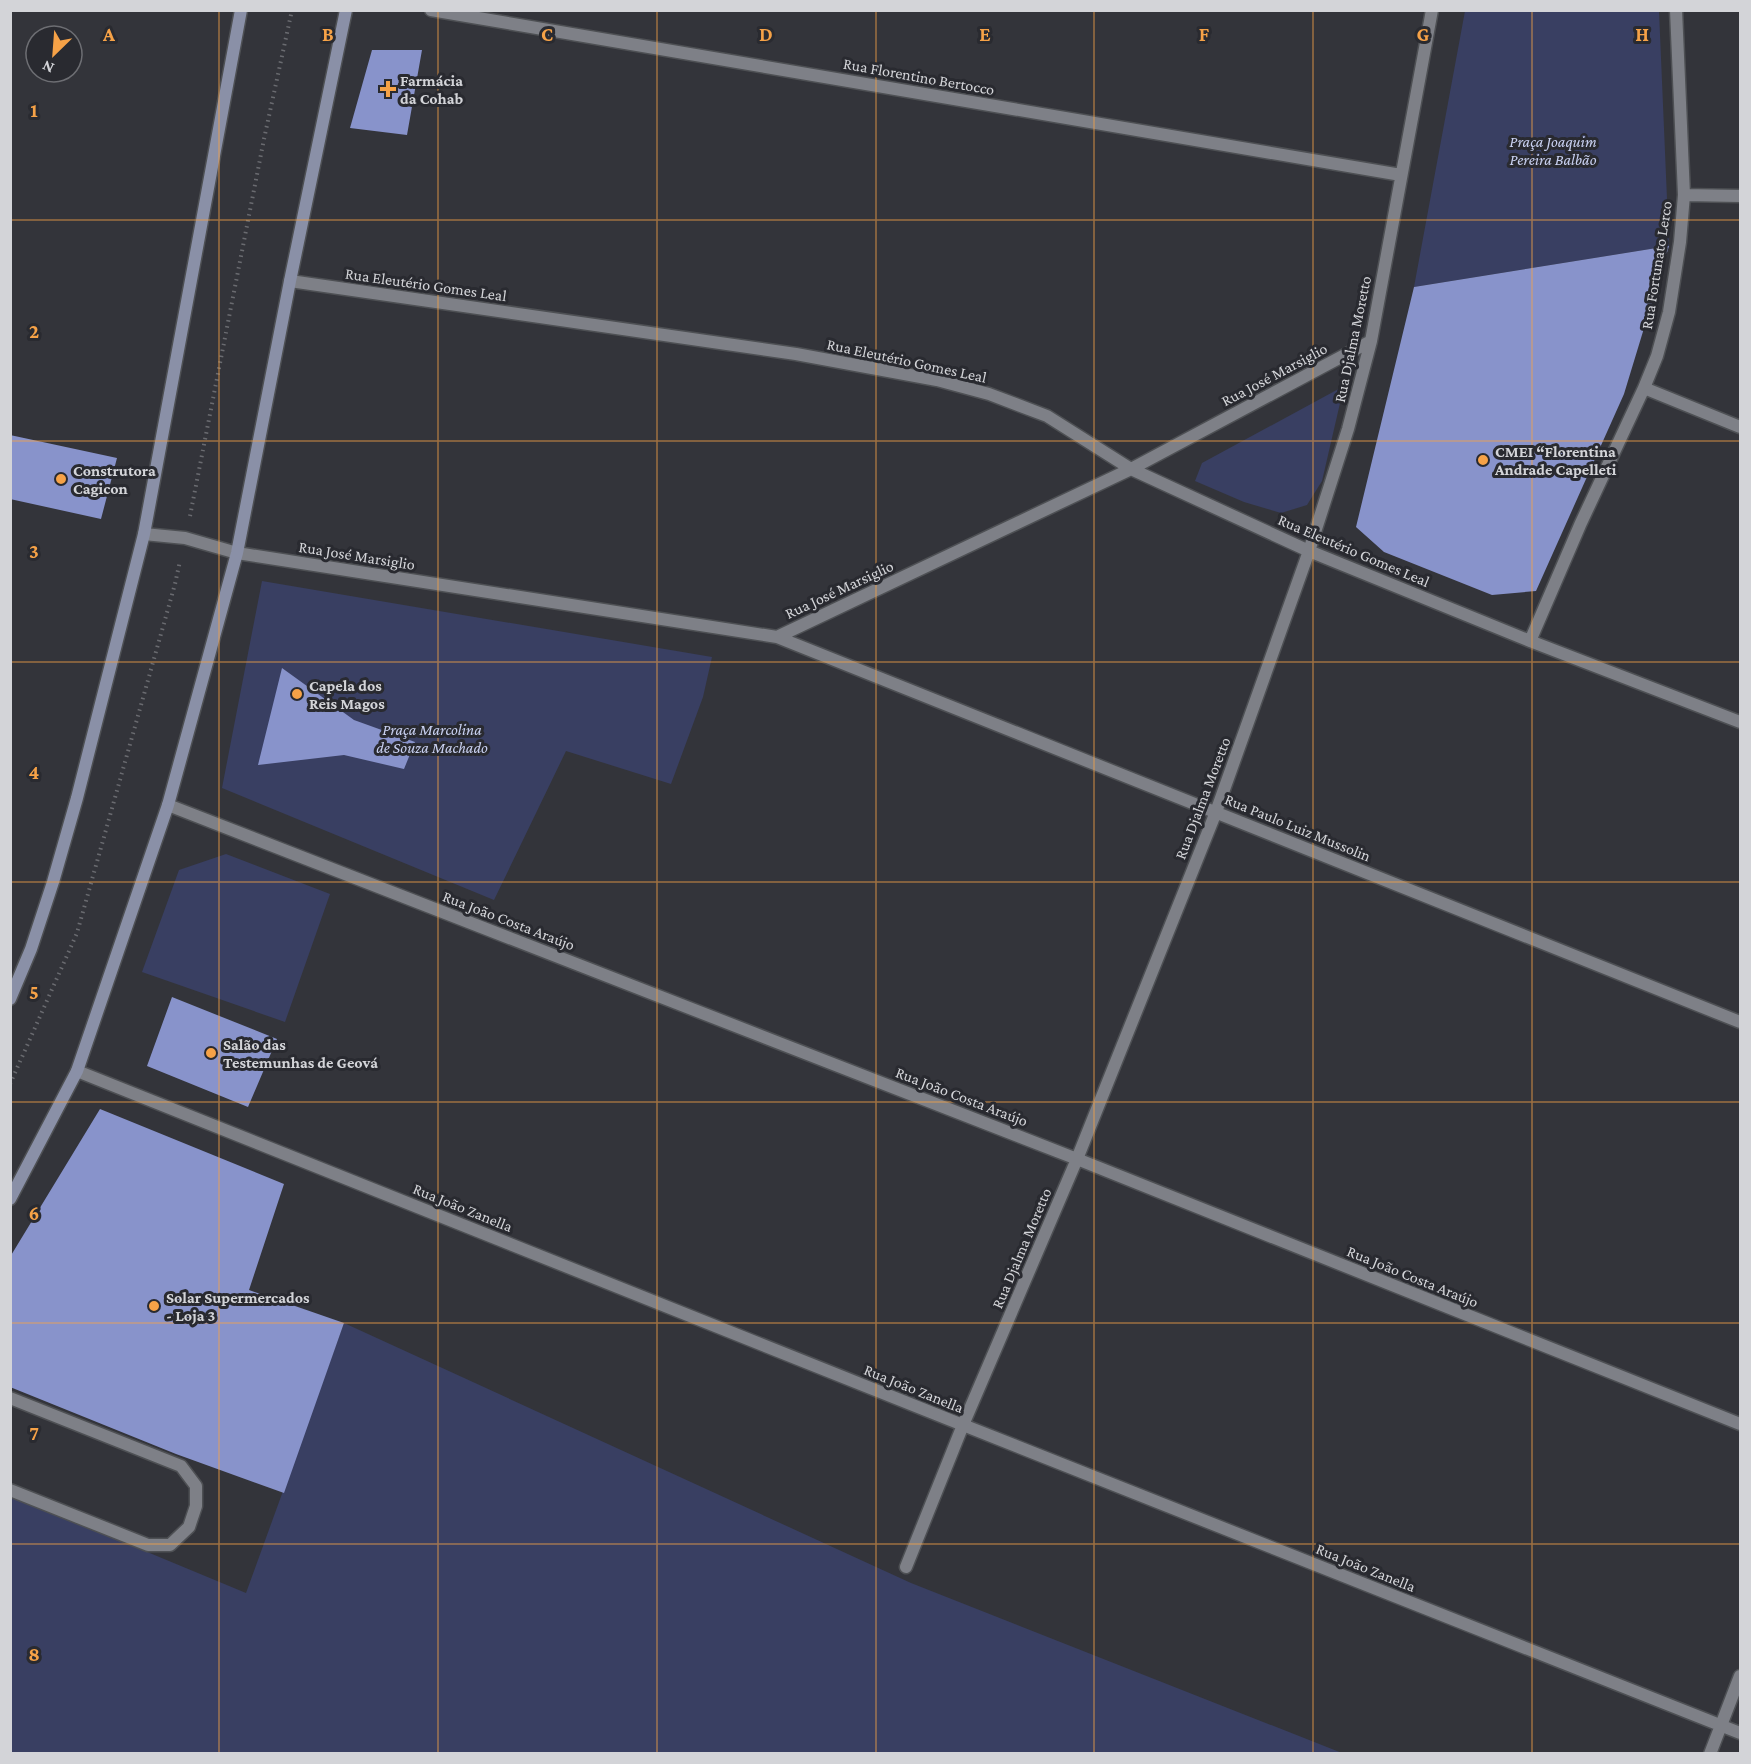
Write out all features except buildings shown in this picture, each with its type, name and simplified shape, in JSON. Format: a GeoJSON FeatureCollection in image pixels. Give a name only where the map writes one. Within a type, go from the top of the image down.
{"type":"FeatureCollection","features":[{"type":"Feature","properties":{"kind":"main road"},"geometry":{"type":"LineString","coordinates":[[10,999],[31,949],[56,872],[144,534],[241,10]]}},
{"type":"Feature","properties":{"kind":"main road"},"geometry":{"type":"LineString","coordinates":[[10,1199],[77,1071],[168,805],[237,553],[346,10]]}},
{"type":"Feature","properties":{"kind":"street","name":"Rua Florentino Bertocco"},"geometry":{"type":"LineString","coordinates":[[431,10],[1401,175]]}},
{"type":"Feature","properties":{"kind":"street","name":"Rua Djalma Moretto"},"geometry":{"type":"LineString","coordinates":[[906,1567],[963,1425],[1077,1159],[1216,812],[1309,551],[1348,429],[1371,341],[1432,10]]}},
{"type":"Feature","properties":{"kind":"street","name":"Rua Fortunato Lerco"},"geometry":{"type":"LineString","coordinates":[[1530,640],[1644,388],[1657,356],[1669,312],[1680,242],[1684,195],[1676,10]]}},
{"type":"Feature","properties":{"kind":"street"},"geometry":{"type":"LineString","coordinates":[[1684,195],[1740,196]]}},
{"type":"Feature","properties":{"kind":"street","name":"Rua Eleutério Gomes Leal"},"geometry":{"type":"LineString","coordinates":[[290,281],[796,354],[936,380],[989,394],[1047,416],[1131,469],[1309,551],[1740,722]]}},
{"type":"Feature","properties":{"kind":"street","name":"Rua José Marsiglio"},"geometry":{"type":"LineString","coordinates":[[144,534],[185,538],[237,553],[777,636],[1131,469],[1371,341]]}},
{"type":"Feature","properties":{"kind":"street"},"geometry":{"type":"LineString","coordinates":[[1644,388],[1740,427]]}},
{"type":"Feature","properties":{"kind":"street","name":"Rua Paulo Luiz Mussolin"},"geometry":{"type":"LineString","coordinates":[[777,636],[1740,1022]]}},
{"type":"Feature","properties":{"kind":"street","name":"Rua João Costa Araújo"},"geometry":{"type":"LineString","coordinates":[[168,805],[1077,1159],[1740,1424]]}},
{"type":"Feature","properties":{"kind":"street","name":"Rua João Zanella"},"geometry":{"type":"LineString","coordinates":[[77,1071],[1740,1732]]}},
{"type":"Feature","properties":{"kind":"street"},"geometry":{"type":"LineString","coordinates":[[10,1398],[181,1466],[196,1486],[196,1506],[189,1527],[171,1545],[148,1545],[10,1490]]}},
{"type":"Feature","properties":{"kind":"street"},"geometry":{"type":"LineString","coordinates":[[1710,1754],[1740,1676]]}},
{"type":"Feature","properties":{"kind":"green space","name":"Praça Joaquim Pereira Balbão"},"geometry":{"type":"Polygon","coordinates":[[[1465,11],[1659,11],[1669,246],[1414,287],[1465,11]]]}},
{"type":"Feature","properties":{"kind":"green space"},"geometry":{"type":"Polygon","coordinates":[[[1344,386],[1322,481],[1307,505],[1281,513],[1244,502],[1195,481],[1202,463],[1344,386]]]}},
{"type":"Feature","properties":{"kind":"green space","name":"Praça Marcolina de Souza Machado"},"geometry":{"type":"Polygon","coordinates":[[[262,581],[712,657],[703,697],[671,784],[566,751],[494,900],[222,788],[262,581]]]}},
{"type":"Feature","properties":{"kind":"green space"},"geometry":{"type":"Polygon","coordinates":[[[226,854],[330,894],[285,1022],[142,972],[179,870],[226,854]]]}},
{"type":"Feature","properties":{"kind":"green space"},"geometry":{"type":"Polygon","coordinates":[[[344,1323],[911,1583],[1342,1753],[11,1753],[10,1495],[246,1593],[344,1323]]]}},
{"type":"Feature","properties":{"kind":"place","name":"Farmácia da Cohab"},"geometry":{"type":"Point","coordinates":[388,89]}},
{"type":"Feature","properties":{"kind":"place","name":"CMEI “Florentina Andrade Capelleti"},"geometry":{"type":"Point","coordinates":[1483,460]}},
{"type":"Feature","properties":{"kind":"place","name":"Construtora Cagicon"},"geometry":{"type":"Point","coordinates":[61,479]}},
{"type":"Feature","properties":{"kind":"place","name":"Capela dos Reis Magos"},"geometry":{"type":"Point","coordinates":[297,694]}},
{"type":"Feature","properties":{"kind":"place","name":"Salão das Testemunhas de Geová"},"geometry":{"type":"Point","coordinates":[211,1053]}},
{"type":"Feature","properties":{"kind":"place","name":"Solar Supermercados - Loja 3"},"geometry":{"type":"Point","coordinates":[154,1306]}}]}
